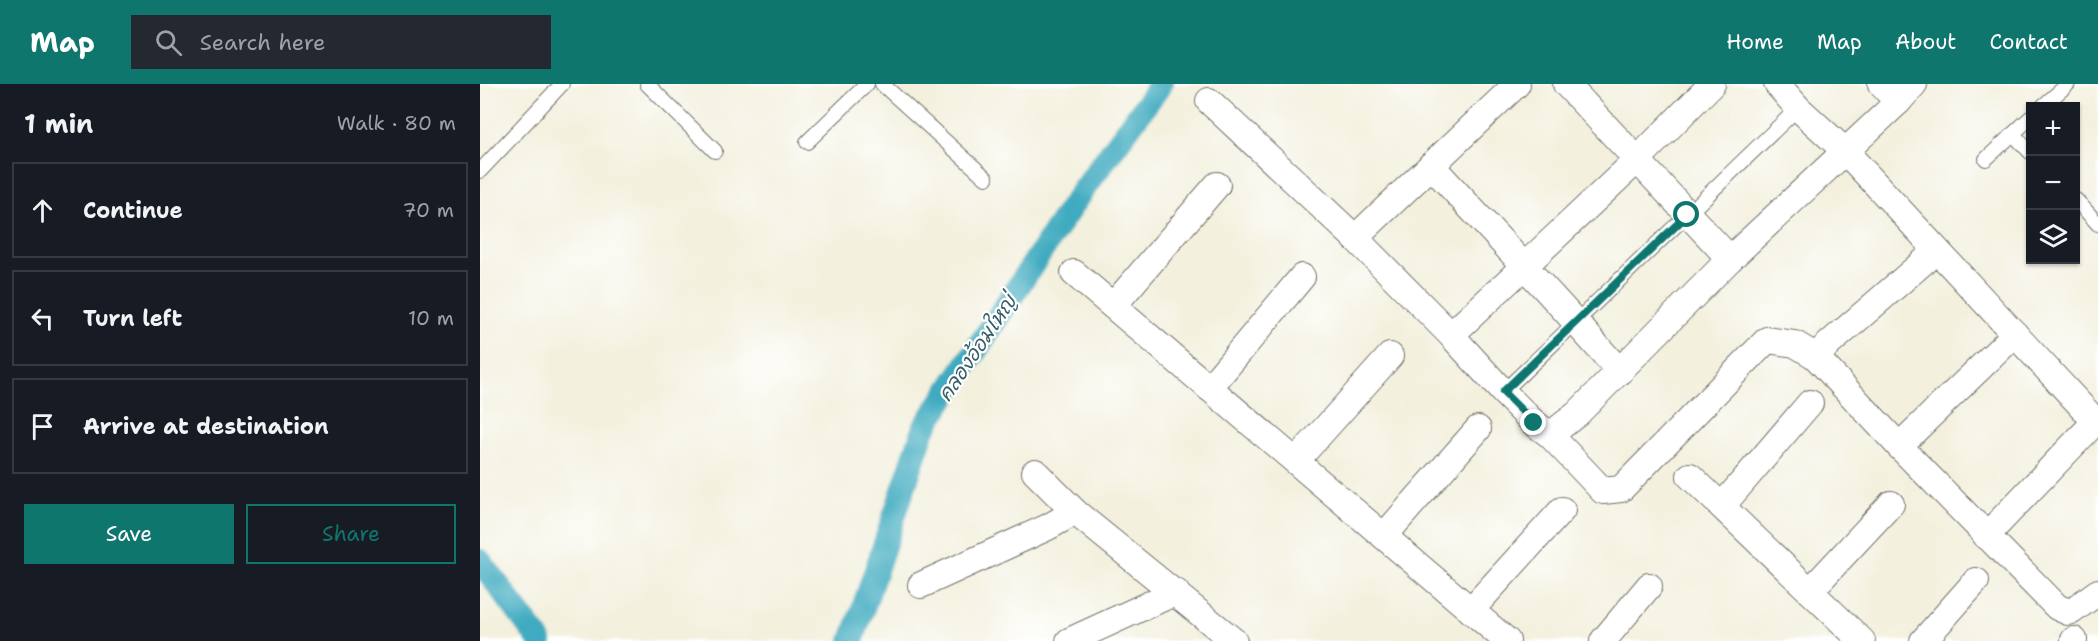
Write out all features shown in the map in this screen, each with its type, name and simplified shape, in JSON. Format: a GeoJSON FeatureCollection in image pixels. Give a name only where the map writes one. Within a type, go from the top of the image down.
{"type":"FeatureCollection","features":[{"type":"Feature","properties":{"kind":"street"},"geometry":{"type":"LineString","coordinates":[[1354,238],[1517,84]]}},
{"type":"Feature","properties":{"kind":"street"},"geometry":{"type":"LineString","coordinates":[[1566,84],[1730,259]]}},
{"type":"Feature","properties":{"kind":"street"},"geometry":{"type":"LineString","coordinates":[[1451,335],[1636,161],[1712,84]]}},
{"type":"Feature","properties":{"kind":"street"},"geometry":{"type":"LineString","coordinates":[[1777,84],[1798,108],[1845,151],[2097,422],[1986,536]]}},
{"type":"Feature","properties":{"kind":"street"},"geometry":{"type":"LineString","coordinates":[[1550,435],[1577,414],[1730,259],[1845,151],[1898,90]]}},
{"type":"Feature","properties":{"kind":"street"},"geometry":{"type":"LineString","coordinates":[[1209,101],[1354,238],[1451,335],[1503,392],[1534,423],[1550,435],[1603,491],[1621,489],[1767,340],[1794,344],[1815,356],[2057,608],[2072,611],[2098,592]]}},
{"type":"Feature","properties":{"kind":"street"},"geometry":{"type":"LineString","coordinates":[[1431,165],[1620,372]]}},
{"type":"Feature","properties":{"kind":"street"},"geometry":{"type":"LineString","coordinates":[[1113,306],[1217,185]]}},
{"type":"Feature","properties":{"kind":"street"},"geometry":{"type":"LineString","coordinates":[[1815,356],[1936,251]]}},
{"type":"Feature","properties":{"kind":"street"},"geometry":{"type":"LineString","coordinates":[[1074,273],[1508,641]]}},
{"type":"Feature","properties":{"kind":"street"},"geometry":{"type":"LineString","coordinates":[[1209,388],[1302,277]]}},
{"type":"Feature","properties":{"kind":"street"},"geometry":{"type":"LineString","coordinates":[[1899,446],[2015,334]]}},
{"type":"Feature","properties":{"kind":"street"},"geometry":{"type":"LineString","coordinates":[[1296,461],[1390,356]]}},
{"type":"Feature","properties":{"kind":"street"},"geometry":{"type":"LineString","coordinates":[[1722,506],[1810,404]]}},
{"type":"Feature","properties":{"kind":"street"},"geometry":{"type":"LineString","coordinates":[[1384,536],[1478,429]]}},
{"type":"Feature","properties":{"kind":"street"},"geometry":{"type":"LineString","coordinates":[[1035,472],[1075,512],[1234,641]]}},
{"type":"Feature","properties":{"kind":"street"},"geometry":{"type":"LineString","coordinates":[[1690,476],[1862,641]]}},
{"type":"Feature","properties":{"kind":"street"},"geometry":{"type":"LineString","coordinates":[[1810,591],[1891,504]]}},
{"type":"Feature","properties":{"kind":"street"},"geometry":{"type":"LineString","coordinates":[[1471,610],[1562,510]]}},
{"type":"Feature","properties":{"kind":"street"},"geometry":{"type":"LineString","coordinates":[[921,585],[1048,527],[1075,512]]}},
{"type":"Feature","properties":{"kind":"street"},"geometry":{"type":"LineString","coordinates":[[1923,641],[1976,581]]}},
{"type":"Feature","properties":{"kind":"street"},"geometry":{"type":"LineString","coordinates":[[1603,641],[1649,586]]}},
{"type":"Feature","properties":{"kind":"street"},"geometry":{"type":"LineString","coordinates":[[1069,641],[1176,592]]}},
{"type":"Feature","properties":{"kind":"lane"},"geometry":{"type":"LineString","coordinates":[[480,171],[562,84]]}},
{"type":"Feature","properties":{"kind":"lane"},"geometry":{"type":"LineString","coordinates":[[647,84],[715,151]]}},
{"type":"Feature","properties":{"kind":"lane"},"geometry":{"type":"LineString","coordinates":[[807,142],[867,84]]}},
{"type":"Feature","properties":{"kind":"lane"},"geometry":{"type":"LineString","coordinates":[[882,84],[986,178]]}},
{"type":"Feature","properties":{"kind":"lane"},"geometry":{"type":"LineString","coordinates":[[2048,102],[2068,84]]}},
{"type":"Feature","properties":{"kind":"lane"},"geometry":{"type":"LineString","coordinates":[[1503,392],[1798,108]]}},
{"type":"Feature","properties":{"kind":"lane"},"geometry":{"type":"LineString","coordinates":[[1986,159],[2026,122]]}},
{"type":"Feature","properties":{"kind":"lane"},"geometry":{"type":"LineString","coordinates":[[2013,134],[2026,147]]}},
{"type":"Feature","properties":{"kind":"lane"},"geometry":{"type":"LineString","coordinates":[[2080,204],[2098,224]]}},
{"type":"Feature","properties":{"kind":"waterway","name":"คลองอ้อมใหญ่"},"geometry":{"type":"LineString","coordinates":[[852,641],[924,428],[1077,198],[1161,84]]}},
{"type":"Feature","properties":{"kind":"waterway"},"geometry":{"type":"LineString","coordinates":[[480,561],[540,641]]}},
{"type":"Feature","properties":{"kind":"route"},"geometry":{"type":"LineString","coordinates":[[1534,423],[1503,392],[1687,215]]}}]}
